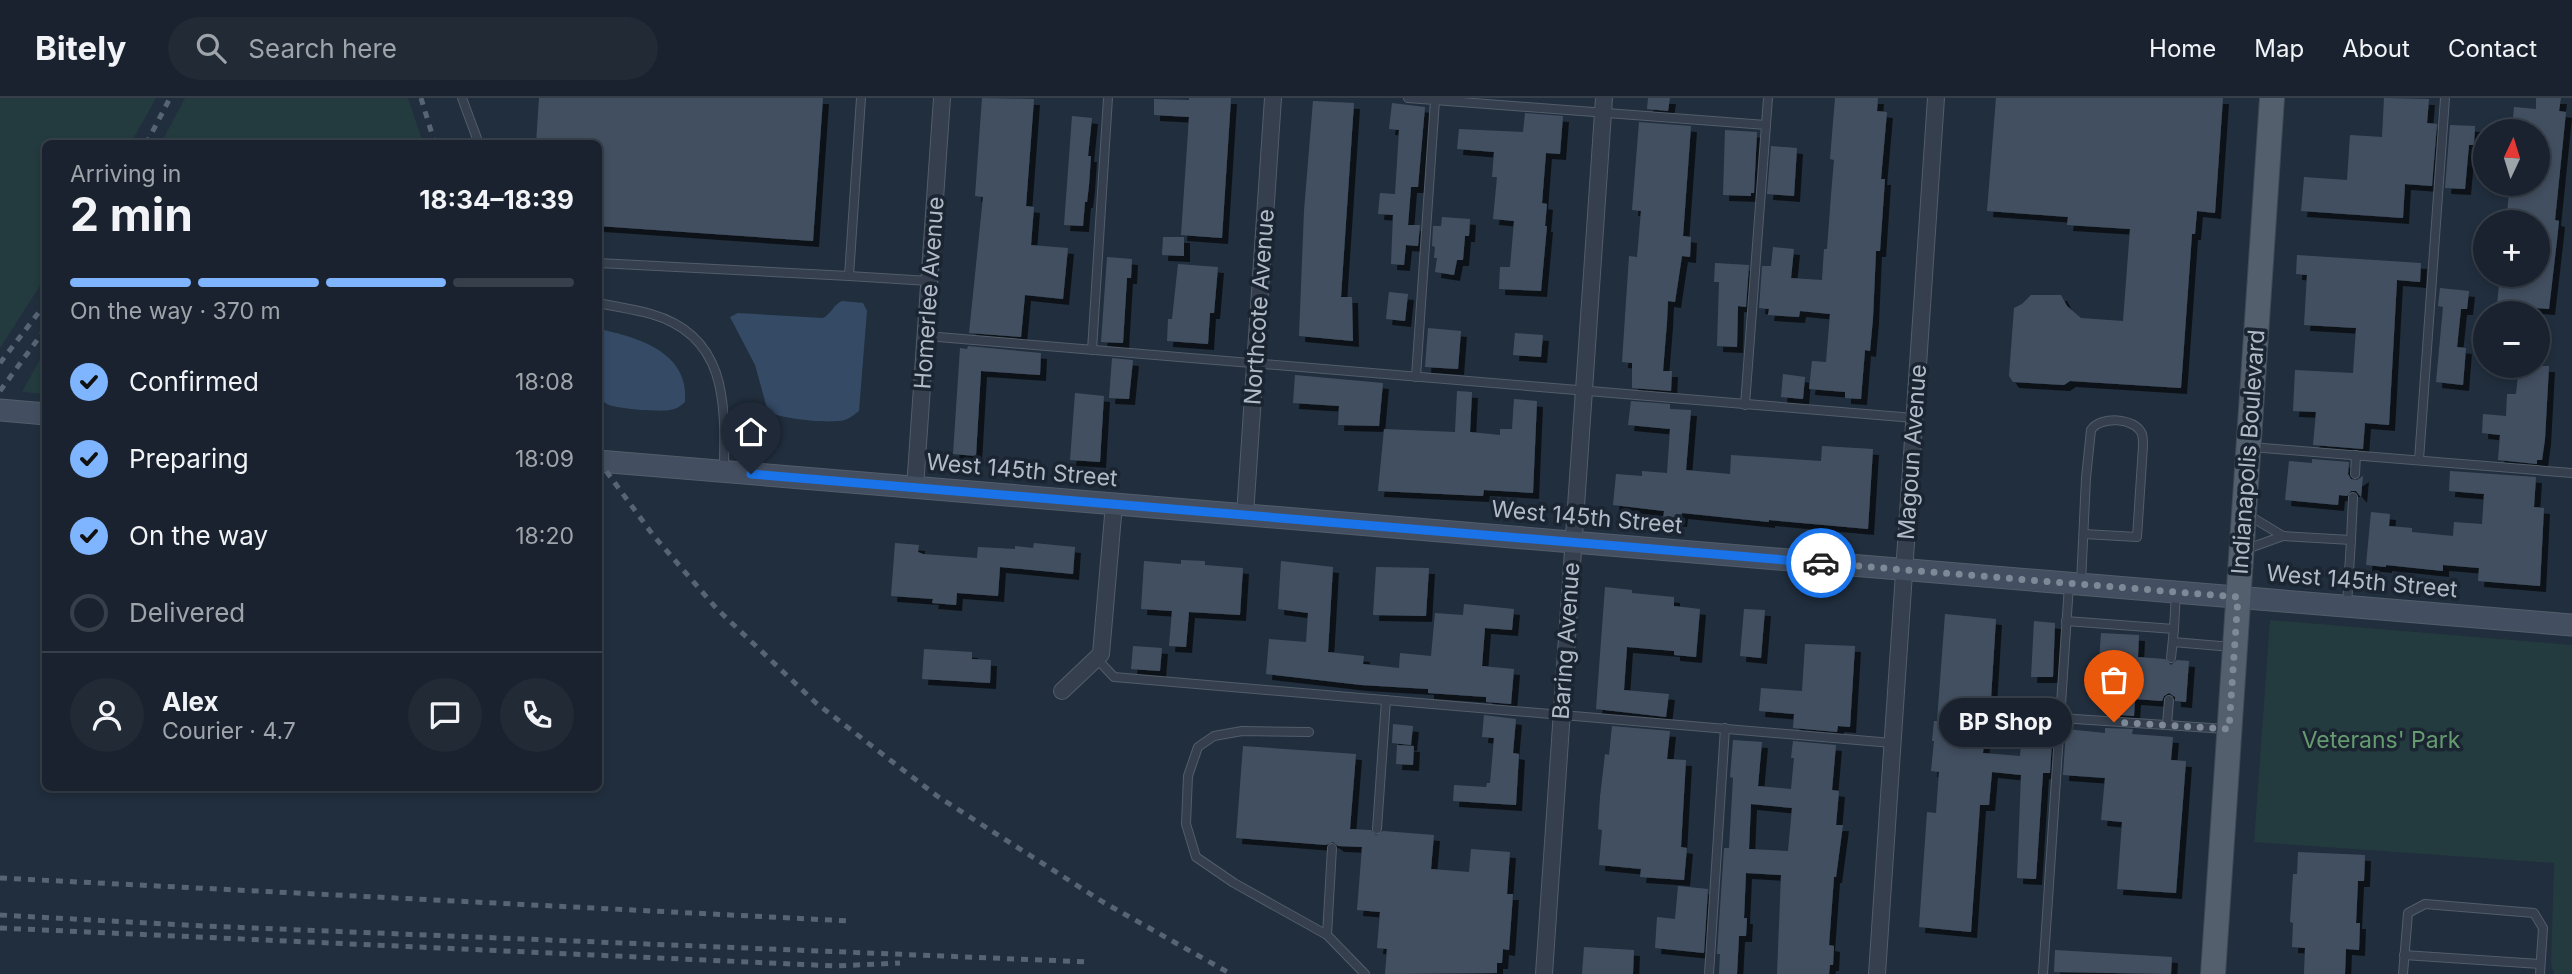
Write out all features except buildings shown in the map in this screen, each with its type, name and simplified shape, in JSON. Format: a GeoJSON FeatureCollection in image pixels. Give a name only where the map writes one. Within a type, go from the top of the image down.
{"type":"FeatureCollection","features":[{"type":"Feature","properties":{"kind":"main road","name":"Indianapolis Boulevard"},"geometry":{"type":"LineString","coordinates":[[2213,974],[2272,98]]}},
{"type":"Feature","properties":{"kind":"street","name":"Homerlee Avenue"},"geometry":{"type":"LineString","coordinates":[[915,488],[942,98]]}},
{"type":"Feature","properties":{"kind":"street","name":"Northcote Avenue"},"geometry":{"type":"LineString","coordinates":[[1245,515],[1273,98]]}},
{"type":"Feature","properties":{"kind":"street","name":"Magoun Avenue"},"geometry":{"type":"LineString","coordinates":[[1877,974],[1936,98]]}},
{"type":"Feature","properties":{"kind":"street","name":"Baring Avenue"},"geometry":{"type":"LineString","coordinates":[[1544,974],[1604,105]]}},
{"type":"Feature","properties":{"kind":"street"},"geometry":{"type":"LineString","coordinates":[[0,410],[42,414]]}},
{"type":"Feature","properties":{"kind":"street","name":"West 145th Street"},"geometry":{"type":"LineString","coordinates":[[602,461],[2572,625]]}},
{"type":"Feature","properties":{"kind":"street"},"geometry":{"type":"LineString","coordinates":[[1062,691],[1097,659],[1102,648],[1114,504]]}},
{"type":"Feature","properties":{"kind":"lane"},"geometry":{"type":"LineString","coordinates":[[463,98],[478,140]]}},
{"type":"Feature","properties":{"kind":"lane"},"geometry":{"type":"LineString","coordinates":[[849,276],[861,98]]}},
{"type":"Feature","properties":{"kind":"lane"},"geometry":{"type":"LineString","coordinates":[[1092,350],[1108,98]]}},
{"type":"Feature","properties":{"kind":"lane"},"geometry":{"type":"LineString","coordinates":[[1408,98],[1604,105],[1766,125]]}},
{"type":"Feature","properties":{"kind":"lane"},"geometry":{"type":"LineString","coordinates":[[1745,405],[1768,98]]}},
{"type":"Feature","properties":{"kind":"lane"},"geometry":{"type":"LineString","coordinates":[[2419,460],[2445,98]]}},
{"type":"Feature","properties":{"kind":"lane"},"geometry":{"type":"LineString","coordinates":[[1416,377],[1435,100]]}},
{"type":"Feature","properties":{"kind":"lane"},"geometry":{"type":"LineString","coordinates":[[602,263],[929,281]]}},
{"type":"Feature","properties":{"kind":"lane"},"geometry":{"type":"LineString","coordinates":[[602,304],[652,314],[672,322],[694,339],[710,358],[720,383],[724,407],[724,472]]}},
{"type":"Feature","properties":{"kind":"lane"},"geometry":{"type":"LineString","coordinates":[[926,336],[1914,418]]}},
{"type":"Feature","properties":{"kind":"lane"},"geometry":{"type":"LineString","coordinates":[[2043,974],[2066,621],[2084,534],[2091,430],[2104,421],[2134,425],[2142,433],[2143,446],[2137,537],[2084,534]]}},
{"type":"Feature","properties":{"kind":"lane"},"geometry":{"type":"LineString","coordinates":[[2248,447],[2572,473]]}},
{"type":"Feature","properties":{"kind":"lane"},"geometry":{"type":"LineString","coordinates":[[2354,474],[2356,455]]}},
{"type":"Feature","properties":{"kind":"lane"},"geometry":{"type":"LineString","coordinates":[[2347,606],[2353,497]]}},
{"type":"Feature","properties":{"kind":"lane"},"geometry":{"type":"LineString","coordinates":[[2244,512],[2283,536]]}},
{"type":"Feature","properties":{"kind":"lane"},"geometry":{"type":"LineString","coordinates":[[2241,551],[2283,536],[2351,540]]}},
{"type":"Feature","properties":{"kind":"lane"},"geometry":{"type":"LineString","coordinates":[[2171,658],[2176,591]]}},
{"type":"Feature","properties":{"kind":"lane"},"geometry":{"type":"LineString","coordinates":[[2066,621],[2174,629]]}},
{"type":"Feature","properties":{"kind":"lane"},"geometry":{"type":"LineString","coordinates":[[2173,642],[2235,648]]}},
{"type":"Feature","properties":{"kind":"lane"},"geometry":{"type":"LineString","coordinates":[[1097,659],[1114,677],[1892,743]]}},
{"type":"Feature","properties":{"kind":"lane"},"geometry":{"type":"LineString","coordinates":[[1377,829],[1386,700]]}},
{"type":"Feature","properties":{"kind":"lane"},"geometry":{"type":"LineString","coordinates":[[2167,725],[2169,700]]}},
{"type":"Feature","properties":{"kind":"lane"},"geometry":{"type":"LineString","coordinates":[[2060,718],[2229,729]]}},
{"type":"Feature","properties":{"kind":"lane"},"geometry":{"type":"LineString","coordinates":[[1709,974],[1725,728]]}},
{"type":"Feature","properties":{"kind":"lane"},"geometry":{"type":"LineString","coordinates":[[1309,732],[1241,731],[1214,736],[1198,747],[1188,776],[1186,824],[1196,857],[1234,883],[1327,935],[1365,974]]}},
{"type":"Feature","properties":{"kind":"lane"},"geometry":{"type":"LineString","coordinates":[[1327,935],[1332,848]]}},
{"type":"Feature","properties":{"kind":"lane"},"geometry":{"type":"LineString","coordinates":[[2403,974],[2407,913],[2425,904],[2533,913],[2543,928],[2540,974]]}},
{"type":"Feature","properties":{"kind":"lane"},"geometry":{"type":"LineString","coordinates":[[2404,955],[2540,964]]}},
{"type":"Feature","properties":{"kind":"green space"},"geometry":{"type":"Polygon","coordinates":[[[0,98],[156,98],[133,140],[42,140],[42,283],[0,348],[0,98]]]}},
{"type":"Feature","properties":{"kind":"green space"},"geometry":{"type":"Polygon","coordinates":[[[185,98],[408,98],[422,140],[163,140],[185,98]]]}},
{"type":"Feature","properties":{"kind":"green space"},"geometry":{"type":"Polygon","coordinates":[[[42,355],[42,394],[22,392],[42,355]]]}},
{"type":"Feature","properties":{"kind":"green space","name":"Veterans' Park"},"geometry":{"type":"Polygon","coordinates":[[[2270,620],[2572,645],[2572,974],[2554,974],[2551,964],[2554,863],[2254,842],[2270,620]]]}},
{"type":"Feature","properties":{"kind":"water"},"geometry":{"type":"Polygon","coordinates":[[[842,301],[863,303],[867,311],[859,411],[845,420],[828,421],[795,419],[768,412],[755,365],[730,317],[738,313],[823,318],[842,301]]]}},
{"type":"Feature","properties":{"kind":"water"},"geometry":{"type":"Polygon","coordinates":[[[602,330],[644,342],[658,350],[670,359],[679,371],[684,385],[685,402],[670,410],[638,410],[604,402],[602,330]]]}},
{"type":"Feature","properties":{"kind":"railway"},"geometry":{"type":"LineString","coordinates":[[148,140],[170,98]]}},
{"type":"Feature","properties":{"kind":"railway"},"geometry":{"type":"LineString","coordinates":[[421,98],[434,140]]}},
{"type":"Feature","properties":{"kind":"railway"},"geometry":{"type":"LineString","coordinates":[[0,363],[42,308]]}},
{"type":"Feature","properties":{"kind":"railway"},"geometry":{"type":"LineString","coordinates":[[0,391],[42,333]]}},
{"type":"Feature","properties":{"kind":"railway"},"geometry":{"type":"LineString","coordinates":[[602,465],[653,535],[717,609],[816,703],[937,796],[1103,902],[1231,974]]}},
{"type":"Feature","properties":{"kind":"railway"},"geometry":{"type":"LineString","coordinates":[[0,878],[850,921]]}},
{"type":"Feature","properties":{"kind":"railway"},"geometry":{"type":"LineString","coordinates":[[0,915],[204,926],[1090,962]]}},
{"type":"Feature","properties":{"kind":"railway"},"geometry":{"type":"LineString","coordinates":[[0,928],[836,966],[900,963]]}},
{"type":"Feature","properties":{"kind":"way so far"},"geometry":{"type":"LineString","coordinates":[[1821,563],[2238,597],[2229,729],[2114,722]]}},
{"type":"Feature","properties":{"kind":"place","name":"BP Shop"},"geometry":{"type":"Point","coordinates":[2114,722]}},
{"type":"Feature","properties":{"kind":"route"},"geometry":{"type":"LineString","coordinates":[[751,474],[1821,563]]}}]}
